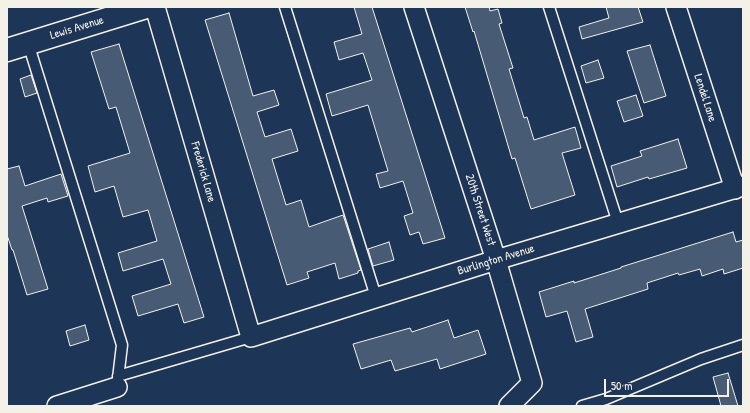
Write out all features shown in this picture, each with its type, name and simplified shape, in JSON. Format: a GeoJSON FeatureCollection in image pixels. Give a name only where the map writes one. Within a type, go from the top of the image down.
{"type":"FeatureCollection","features":[{"type":"Feature","properties":{"kind":"street","name":"Lewis Avenue"},"geometry":{"type":"LineString","coordinates":[[7,50],[146,7]]}},
{"type":"Feature","properties":{"kind":"street","name":"Frederick Lane"},"geometry":{"type":"LineString","coordinates":[[155,7],[251,337]]}},
{"type":"Feature","properties":{"kind":"street","name":"20th Street West"},"geometry":{"type":"LineString","coordinates":[[414,7],[496,260],[532,383],[508,406]]}},
{"type":"Feature","properties":{"kind":"street","name":"Lendel Lane"},"geometry":{"type":"LineString","coordinates":[[676,7],[739,188]]}},
{"type":"Feature","properties":{"kind":"street","name":"Burlington Avenue"},"geometry":{"type":"LineString","coordinates":[[251,337],[496,260],[739,188]]}},
{"type":"Feature","properties":{"kind":"street"},"geometry":{"type":"LineString","coordinates":[[57,406],[117,382]]}},
{"type":"Feature","properties":{"kind":"lane"},"geometry":{"type":"LineString","coordinates":[[285,7],[376,297]]}},
{"type":"Feature","properties":{"kind":"lane"},"geometry":{"type":"LineString","coordinates":[[550,7],[618,223]]}},
{"type":"Feature","properties":{"kind":"lane"},"geometry":{"type":"LineString","coordinates":[[28,43],[122,345],[117,382],[251,337]]}},
{"type":"Feature","properties":{"kind":"lane"},"geometry":{"type":"LineString","coordinates":[[582,406],[606,399],[701,359],[743,345]]}},
{"type":"Feature","properties":{"kind":"building"},"geometry":{"type":"Polygon","coordinates":[[[354,7],[372,7],[445,238],[423,244],[419,232],[410,235],[404,216],[413,213],[403,181],[380,188],[376,174],[388,171],[368,105],[332,116],[326,94],[372,80],[363,53],[339,60],[334,42],[362,34],[354,7]]]}},
{"type":"Feature","properties":{"kind":"building"},"geometry":{"type":"Polygon","coordinates":[[[465,7],[489,7],[490,11],[498,9],[502,23],[499,24],[513,68],[509,69],[524,118],[527,117],[534,140],[575,127],[581,148],[562,153],[575,195],[531,209],[515,158],[512,159],[474,31],[473,32],[465,7]]]}},
{"type":"Feature","properties":{"kind":"building"},"geometry":{"type":"Polygon","coordinates":[[[606,7],[638,7],[643,22],[582,39],[579,27],[609,18],[606,7]]]}},
{"type":"Feature","properties":{"kind":"building"},"geometry":{"type":"Polygon","coordinates":[[[229,13],[253,96],[274,90],[279,105],[257,112],[265,137],[291,129],[298,151],[272,159],[286,205],[301,200],[309,227],[343,215],[361,270],[358,271],[358,273],[339,279],[335,263],[307,272],[309,278],[287,285],[205,20],[229,13]]]}},
{"type":"Feature","properties":{"kind":"building"},"geometry":{"type":"Polygon","coordinates":[[[119,44],[204,317],[184,323],[178,304],[138,316],[132,296],[171,284],[163,259],[123,271],[118,253],[157,241],[148,210],[123,217],[114,186],[95,192],[88,166],[130,153],[116,107],[109,109],[91,52],[119,44]]]}},
{"type":"Feature","properties":{"kind":"building"},"geometry":{"type":"Polygon","coordinates":[[[650,45],[666,96],[644,103],[627,51],[650,45]]]}},
{"type":"Feature","properties":{"kind":"building"},"geometry":{"type":"Polygon","coordinates":[[[598,60],[604,78],[586,83],[581,66],[598,60]]]}},
{"type":"Feature","properties":{"kind":"building"},"geometry":{"type":"Polygon","coordinates":[[[31,75],[37,93],[25,97],[20,79],[31,75]]]}},
{"type":"Feature","properties":{"kind":"building"},"geometry":{"type":"Polygon","coordinates":[[[636,95],[643,116],[624,122],[617,101],[636,95]]]}},
{"type":"Feature","properties":{"kind":"building"},"geometry":{"type":"Polygon","coordinates":[[[678,139],[687,168],[649,179],[648,177],[617,187],[611,166],[642,156],[640,151],[678,139]]]}},
{"type":"Feature","properties":{"kind":"building"},"geometry":{"type":"Polygon","coordinates":[[[19,166],[25,186],[61,174],[68,196],[48,202],[47,198],[22,206],[48,289],[27,295],[7,235],[7,169],[19,166]]]}},
{"type":"Feature","properties":{"kind":"building"},"geometry":{"type":"Polygon","coordinates":[[[733,232],[736,242],[743,240],[743,268],[724,274],[723,269],[702,276],[700,269],[679,275],[678,273],[647,283],[648,289],[585,309],[593,337],[576,342],[567,311],[546,317],[539,292],[574,281],[574,283],[733,232]]]}},
{"type":"Feature","properties":{"kind":"building"},"geometry":{"type":"Polygon","coordinates":[[[389,242],[394,260],[373,266],[368,249],[389,242]]]}},
{"type":"Feature","properties":{"kind":"building"},"geometry":{"type":"Polygon","coordinates":[[[448,320],[454,338],[478,330],[486,354],[440,369],[437,359],[395,371],[391,360],[361,369],[353,344],[410,328],[412,332],[448,320]]]}},
{"type":"Feature","properties":{"kind":"building"},"geometry":{"type":"Polygon","coordinates":[[[85,325],[89,340],[70,346],[66,331],[85,325]]]}},
{"type":"Feature","properties":{"kind":"building"},"geometry":{"type":"Polygon","coordinates":[[[728,373],[738,406],[721,406],[713,377],[728,373]]]}}]}
